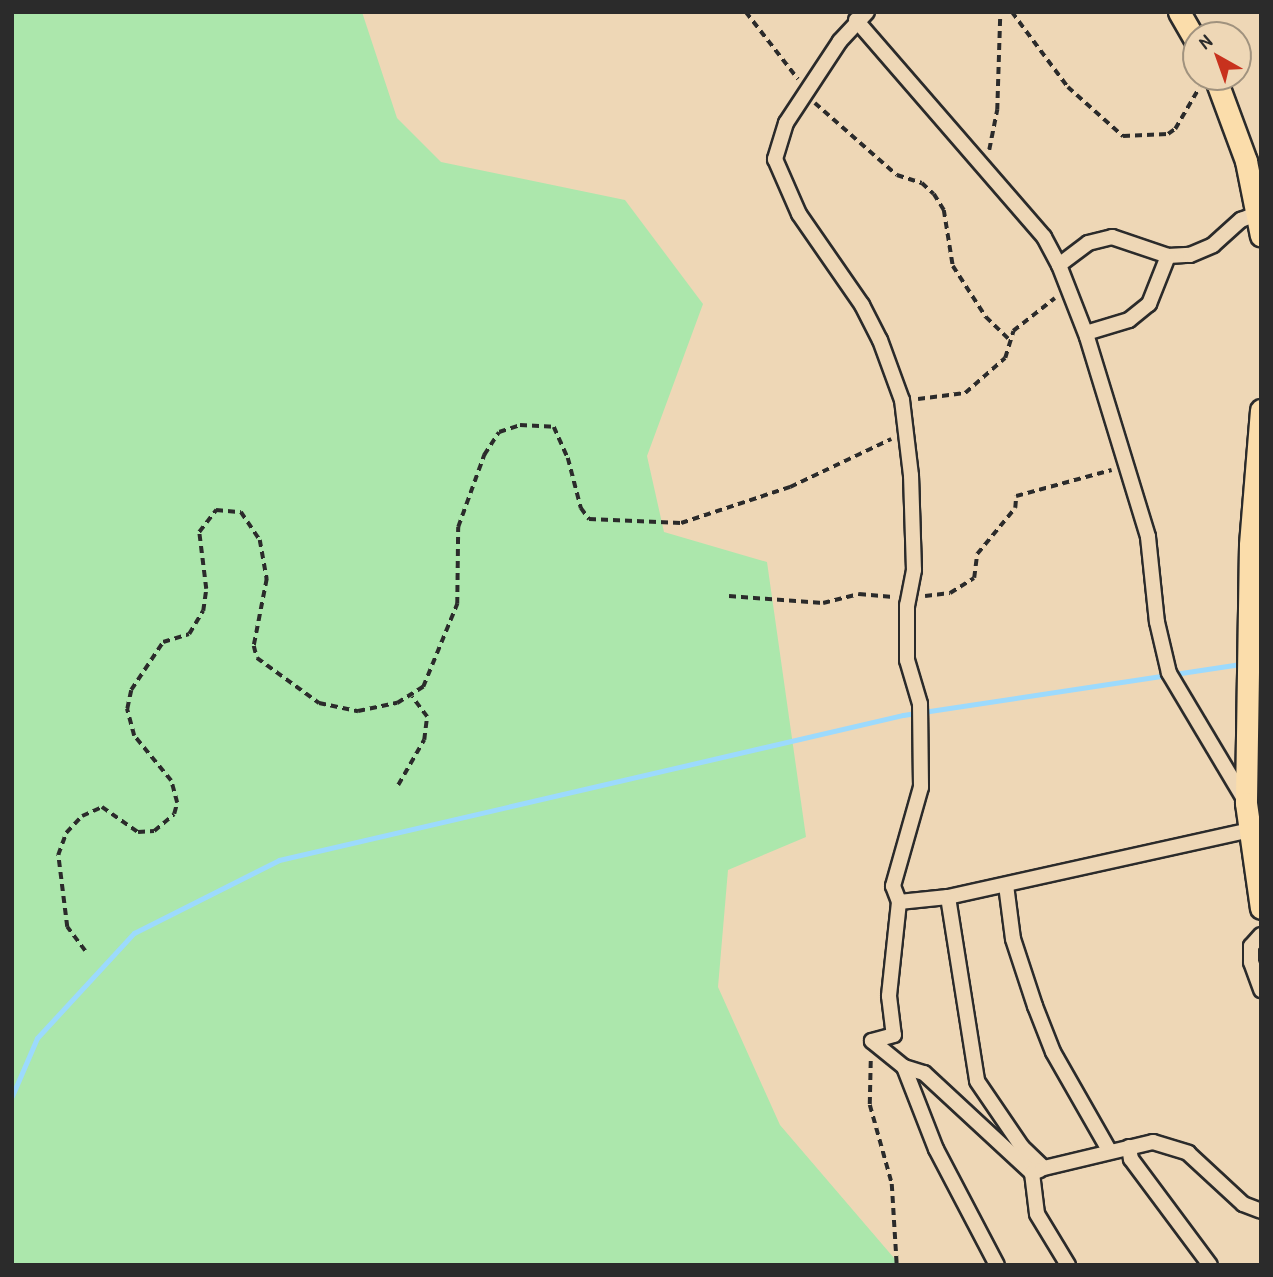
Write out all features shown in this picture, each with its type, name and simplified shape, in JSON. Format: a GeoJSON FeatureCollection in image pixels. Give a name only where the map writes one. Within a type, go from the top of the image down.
{"type":"FeatureCollection","features":[{"type":"Feature","properties":{"kind":"main road"},"geometry":{"type":"LineString","coordinates":[[1220,91],[1242,149],[1261,236]]}},
{"type":"Feature","properties":{"kind":"main road"},"geometry":{"type":"LineString","coordinates":[[1261,410],[1250,545],[1246,803],[1261,908]]}},
{"type":"Feature","properties":{"kind":"street"},"geometry":{"type":"LineString","coordinates":[[872,1041],[894,1035],[889,996],[899,902],[893,886],[921,787],[920,704],[907,660],[908,598],[914,555],[906,432],[902,400],[862,305],[818,245],[780,179],[777,142],[807,92],[862,16],[1044,237],[1059,265],[1086,333],[1148,537],[1157,622],[1169,673],[1246,803]]}},
{"type":"Feature","properties":{"kind":"street"},"geometry":{"type":"LineString","coordinates":[[1059,265],[1088,243],[1111,237],[1168,256],[1199,252],[1241,219],[1258,213]]}},
{"type":"Feature","properties":{"kind":"street"},"geometry":{"type":"LineString","coordinates":[[1086,333],[1129,320],[1149,304],[1168,256]]}},
{"type":"Feature","properties":{"kind":"street"},"geometry":{"type":"LineString","coordinates":[[899,902],[948,897],[1250,830]]}},
{"type":"Feature","properties":{"kind":"street"},"geometry":{"type":"LineString","coordinates":[[1006,885],[1013,939],[1040,1017],[1084,1112],[1110,1150]]}},
{"type":"Feature","properties":{"kind":"street"},"geometry":{"type":"LineString","coordinates":[[948,897],[976,1081],[993,1111],[1038,1171],[1037,1214],[1068,1265]]}},
{"type":"Feature","properties":{"kind":"street"},"geometry":{"type":"LineString","coordinates":[[1261,935],[1251,946],[1251,962],[1261,990]]}},
{"type":"Feature","properties":{"kind":"street"},"geometry":{"type":"LineString","coordinates":[[872,1041],[904,1067],[923,1073],[1038,1171],[1068,1166],[1110,1150],[1153,1142],[1188,1153],[1242,1204],[1261,1211]]}},
{"type":"Feature","properties":{"kind":"street"},"geometry":{"type":"LineString","coordinates":[[904,1067],[936,1149],[997,1265]]}},
{"type":"Feature","properties":{"kind":"street"},"geometry":{"type":"LineString","coordinates":[[1129,1147],[1130,1160],[1210,1265]]}},
{"type":"Feature","properties":{"kind":"path"},"geometry":{"type":"LineString","coordinates":[[746,12],[807,92],[854,141],[897,175],[922,183],[934,194],[944,209],[953,266],[985,317],[1010,340]]}},
{"type":"Feature","properties":{"kind":"path"},"geometry":{"type":"LineString","coordinates":[[986,169],[997,110],[1000,12]]}},
{"type":"Feature","properties":{"kind":"path"},"geometry":{"type":"LineString","coordinates":[[1012,12],[1068,87],[1130,138],[1175,129],[1196,91]]}},
{"type":"Feature","properties":{"kind":"path"},"geometry":{"type":"LineString","coordinates":[[902,400],[965,393],[1005,358],[1013,331],[1051,306],[1067,285]]}},
{"type":"Feature","properties":{"kind":"path"},"geometry":{"type":"LineString","coordinates":[[85,951],[67,927],[58,855],[66,833],[82,816],[102,807],[138,832],[154,831],[174,814],[177,803],[171,781],[135,736],[127,709],[131,691],[163,642],[189,634],[203,611],[206,589],[199,532],[216,510],[241,512],[260,540],[267,579],[254,646],[257,657],[326,705],[358,711],[412,697],[423,687],[457,604],[458,527],[484,455],[499,432],[520,425],[554,427],[565,449],[581,508],[589,519],[681,523],[778,492],[906,432]]}},
{"type":"Feature","properties":{"kind":"path"},"geometry":{"type":"LineString","coordinates":[[729,596],[823,603],[859,594],[908,598],[950,593],[974,578],[977,554],[1015,508],[1014,502],[1023,493],[1126,465]]}},
{"type":"Feature","properties":{"kind":"path"},"geometry":{"type":"LineString","coordinates":[[398,785],[424,740],[426,717],[412,697]]}},
{"type":"Feature","properties":{"kind":"path"},"geometry":{"type":"LineString","coordinates":[[872,1041],[870,1105],[892,1184],[897,1265]]}},
{"type":"Feature","properties":{"kind":"green space"},"geometry":{"type":"Polygon","coordinates":[[[12,12],[362,12],[397,118],[441,162],[625,200],[703,304],[647,456],[664,532],[767,562],[806,837],[728,870],[718,987],[780,1125],[900,1265],[12,1265],[12,12]]]}},
{"type":"Feature","properties":{"kind":"waterway"},"geometry":{"type":"LineString","coordinates":[[12,1096],[37,1038],[134,933],[279,860],[903,715],[1242,664]]}}]}
